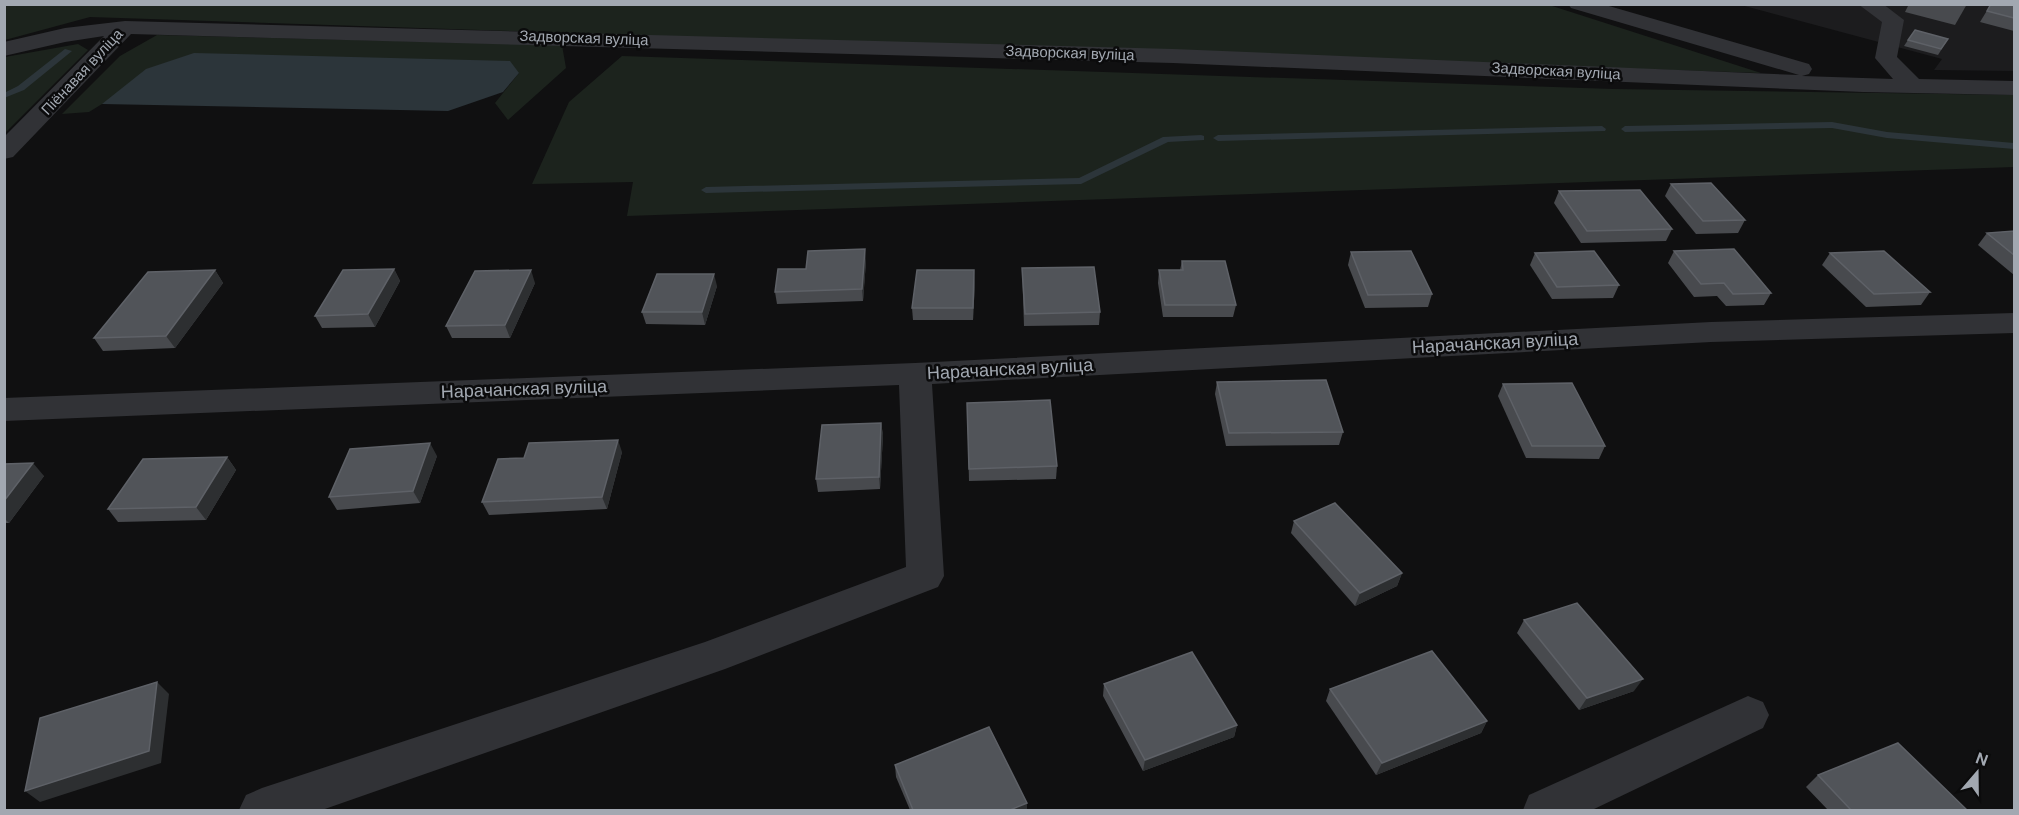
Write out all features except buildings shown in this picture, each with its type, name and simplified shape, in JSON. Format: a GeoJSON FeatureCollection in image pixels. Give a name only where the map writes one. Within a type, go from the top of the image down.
{"type":"FeatureCollection","features":[{"type":"Feature","properties":{"kind":"street"},"geometry":{"type":"LineString","coordinates":[[1578,4],[1614,9],[1781,64],[1863,85]]}},
{"type":"Feature","properties":{"kind":"street"},"geometry":{"type":"LineString","coordinates":[[1868,4],[1893,20],[1886,58],[1913,86]]}},
{"type":"Feature","properties":{"kind":"street","name":"Задворская вуліца"},"geometry":{"type":"LineString","coordinates":[[125,27],[1161,56],[1863,85],[2014,88]]}},
{"type":"Feature","properties":{"kind":"street","name":"Піёнавая вуліца"},"geometry":{"type":"LineString","coordinates":[[4,49],[65,35],[125,27]]}},
{"type":"Feature","properties":{"kind":"street","name":"Піёнавая вуліца"},"geometry":{"type":"LineString","coordinates":[[4,152],[125,27]]}},
{"type":"Feature","properties":{"kind":"street","name":"Нарачанская вуліца"},"geometry":{"type":"LineString","coordinates":[[4,410],[915,374],[1711,332],[2014,323]]}},
{"type":"Feature","properties":{"kind":"street"},"geometry":{"type":"LineString","coordinates":[[262,810],[711,657],[925,576],[915,374]]}},
{"type":"Feature","properties":{"kind":"street"},"geometry":{"type":"LineString","coordinates":[[1545,810],[1748,715]]}},
{"type":"Feature","properties":{"kind":"shaded area"},"geometry":{"type":"Polygon","coordinates":[[[1546,4],[1761,73],[90,17],[5,40],[4,5],[1546,4]]]}},
{"type":"Feature","properties":{"kind":"shaded area"},"geometry":{"type":"Polygon","coordinates":[[[1741,5],[2014,5],[2014,71],[1934,70],[1942,59],[1741,5]]]}},
{"type":"Feature","properties":{"kind":"shaded area"},"geometry":{"type":"Polygon","coordinates":[[[157,35],[562,45],[566,68],[508,120],[495,103],[519,73],[102,104],[89,112],[62,114],[120,56],[157,35]]]}},
{"type":"Feature","properties":{"kind":"shaded area"},"geometry":{"type":"Polygon","coordinates":[[[78,44],[88,50],[5,133],[5,57],[78,44]]]}},
{"type":"Feature","properties":{"kind":"shaded area"},"geometry":{"type":"Polygon","coordinates":[[[194,53],[510,61],[519,73],[503,92],[448,111],[102,104],[146,69],[194,53]]]}},
{"type":"Feature","properties":{"kind":"shaded area"},"geometry":{"type":"Polygon","coordinates":[[[622,56],[1613,89],[2014,95],[2014,167],[627,216],[633,182],[532,184],[569,102],[622,56]]]}},
{"type":"Feature","properties":{"kind":"waterway"},"geometry":{"type":"LineString","coordinates":[[4,96],[21,88],[68,51]]}},
{"type":"Feature","properties":{"kind":"waterway"},"geometry":{"type":"LineString","coordinates":[[1625,129],[1832,125],[1887,135],[2014,146]]}},
{"type":"Feature","properties":{"kind":"waterway"},"geometry":{"type":"LineString","coordinates":[[1218,138],[1602,129]]}},
{"type":"Feature","properties":{"kind":"waterway"},"geometry":{"type":"LineString","coordinates":[[706,190],[1081,181],[1166,139],[1201,138]]}}]}
